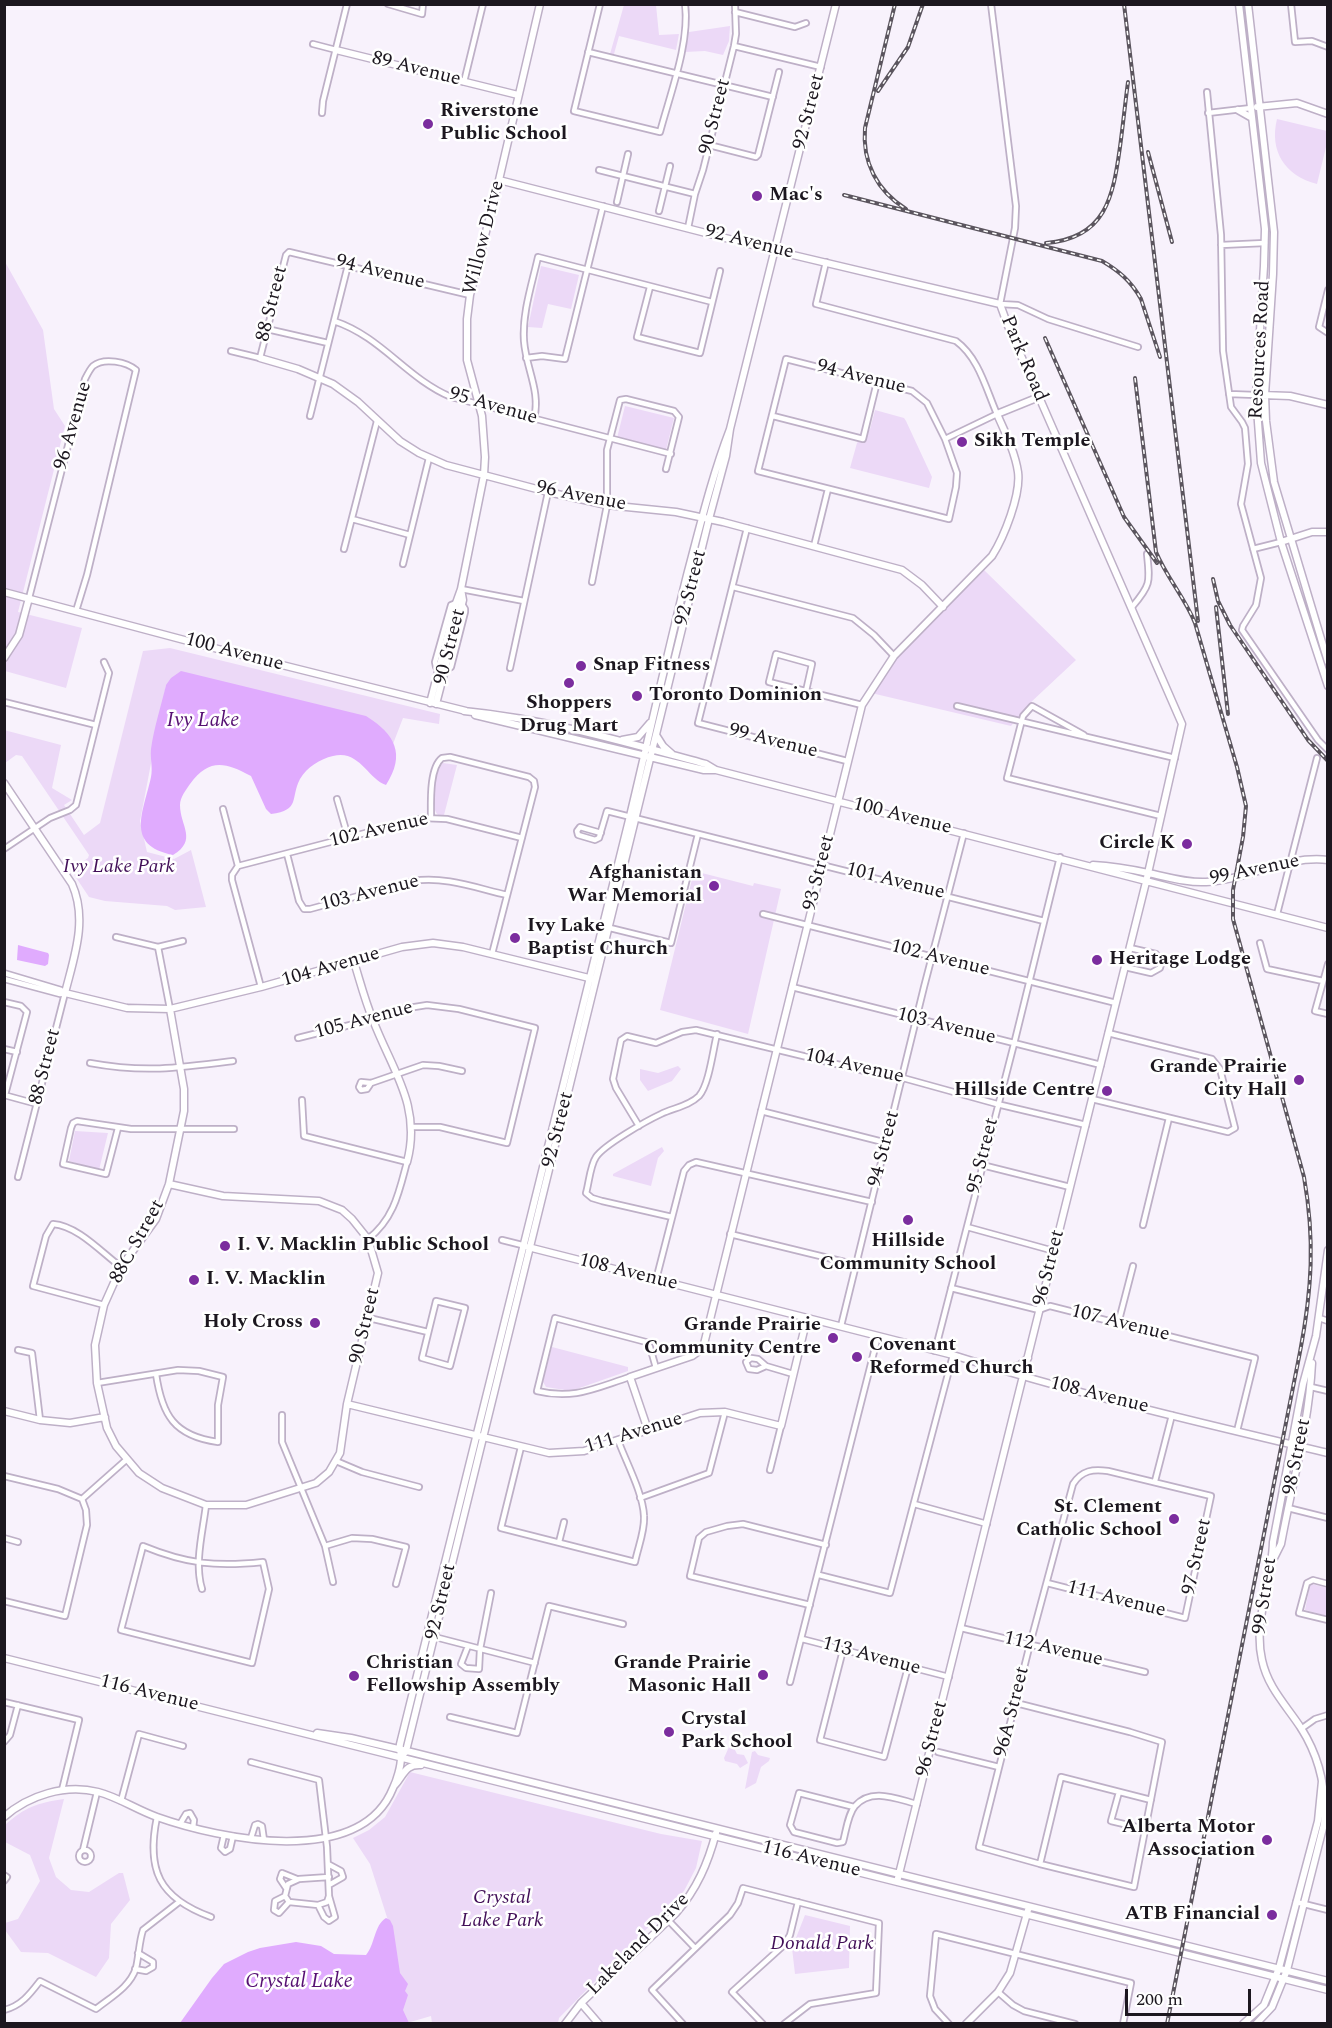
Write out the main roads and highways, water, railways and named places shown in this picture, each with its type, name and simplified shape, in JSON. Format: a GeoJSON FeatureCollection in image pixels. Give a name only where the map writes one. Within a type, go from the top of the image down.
{"type":"FeatureCollection","features":[{"type":"Feature","properties":{"kind":"water","name":"Ivy Lake"},"geometry":{"type":"Polygon","coordinates":[[[181,671],[366,716],[384,730],[394,746],[396,754],[392,774],[386,785],[350,757],[342,755],[328,757],[306,771],[297,786],[293,802],[287,810],[271,814],[266,809],[251,776],[225,766],[211,766],[197,776],[181,799],[181,813],[186,832],[185,844],[173,855],[158,850],[148,843],[143,835],[142,814],[152,774],[152,741],[166,685],[181,671]]]}},
{"type":"Feature","properties":{"kind":"water"},"geometry":{"type":"Polygon","coordinates":[[[18,945],[48,953],[48,964],[45,966],[17,960],[18,945]]]}},
{"type":"Feature","properties":{"kind":"water","name":"Crystal Lake"},"geometry":{"type":"Polygon","coordinates":[[[386,1918],[393,1926],[400,1973],[408,1984],[405,1991],[408,1995],[403,2010],[409,2023],[180,2023],[224,1964],[260,1948],[296,1942],[321,1946],[334,1954],[366,1955],[379,1925],[386,1918]]]}},
{"type":"Feature","properties":{"kind":"railway"},"geometry":{"type":"LineString","coordinates":[[895,4],[865,128],[865,141],[869,164],[879,184],[887,194],[906,209]]}},
{"type":"Feature","properties":{"kind":"railway"},"geometry":{"type":"LineString","coordinates":[[878,91],[908,47],[923,4]]}},
{"type":"Feature","properties":{"kind":"railway"},"geometry":{"type":"LineString","coordinates":[[1124,4],[1198,621]]}},
{"type":"Feature","properties":{"kind":"railway"},"geometry":{"type":"LineString","coordinates":[[1046,243],[1082,233],[1094,224],[1103,212],[1114,182],[1128,82]]}},
{"type":"Feature","properties":{"kind":"railway"},"geometry":{"type":"LineString","coordinates":[[1148,152],[1172,242]]}},
{"type":"Feature","properties":{"kind":"railway"},"geometry":{"type":"LineString","coordinates":[[844,195],[1102,261],[1124,277],[1141,299],[1160,357]]}},
{"type":"Feature","properties":{"kind":"railway"},"geometry":{"type":"LineString","coordinates":[[1045,338],[1124,517],[1157,563]]}},
{"type":"Feature","properties":{"kind":"railway"},"geometry":{"type":"LineString","coordinates":[[1135,378],[1156,552],[1195,623],[1237,767],[1246,806],[1233,890],[1233,919],[1304,1177],[1311,1243],[1307,1307],[1300,1352],[1167,2024]]}},
{"type":"Feature","properties":{"kind":"railway"},"geometry":{"type":"LineString","coordinates":[[1213,579],[1218,601],[1230,625],[1308,740],[1328,761]]}},
{"type":"Feature","properties":{"kind":"railway"},"geometry":{"type":"LineString","coordinates":[[1216,607],[1228,714]]}},
{"type":"Feature","properties":{"kind":"place","name":"Riverstone Public School"},"geometry":{"type":"Point","coordinates":[428,124]}},
{"type":"Feature","properties":{"kind":"place","name":"Mac's"},"geometry":{"type":"Point","coordinates":[757,196]}},
{"type":"Feature","properties":{"kind":"place","name":"Sikh Temple"},"geometry":{"type":"Point","coordinates":[962,442]}},
{"type":"Feature","properties":{"kind":"place","name":"Snap Fitness"},"geometry":{"type":"Point","coordinates":[581,666]}},
{"type":"Feature","properties":{"kind":"place","name":"Shoppers Drug Mart"},"geometry":{"type":"Point","coordinates":[569,683]}},
{"type":"Feature","properties":{"kind":"place","name":"Toronto Dominion"},"geometry":{"type":"Point","coordinates":[637,696]}},
{"type":"Feature","properties":{"kind":"place","name":"Circle K"},"geometry":{"type":"Point","coordinates":[1187,844]}},
{"type":"Feature","properties":{"kind":"place","name":"Afghanistan War Memorial"},"geometry":{"type":"Point","coordinates":[714,886]}},
{"type":"Feature","properties":{"kind":"place","name":"Ivy Lake Baptist Church"},"geometry":{"type":"Point","coordinates":[515,938]}},
{"type":"Feature","properties":{"kind":"place","name":"Heritage Lodge"},"geometry":{"type":"Point","coordinates":[1097,960]}},
{"type":"Feature","properties":{"kind":"place","name":"Grande Prairie City Hall"},"geometry":{"type":"Point","coordinates":[1299,1080]}},
{"type":"Feature","properties":{"kind":"place","name":"Hillside Centre"},"geometry":{"type":"Point","coordinates":[1107,1091]}},
{"type":"Feature","properties":{"kind":"place","name":"Hillside Community School"},"geometry":{"type":"Point","coordinates":[908,1220]}},
{"type":"Feature","properties":{"kind":"place","name":"I. V. Macklin Public School"},"geometry":{"type":"Point","coordinates":[225,1246]}},
{"type":"Feature","properties":{"kind":"place","name":"I. V. Macklin"},"geometry":{"type":"Point","coordinates":[194,1280]}},
{"type":"Feature","properties":{"kind":"place","name":"Holy Cross"},"geometry":{"type":"Point","coordinates":[315,1323]}},
{"type":"Feature","properties":{"kind":"place","name":"Grande Prairie Community Centre"},"geometry":{"type":"Point","coordinates":[833,1338]}},
{"type":"Feature","properties":{"kind":"place","name":"Covenant Reformed Church"},"geometry":{"type":"Point","coordinates":[857,1357]}},
{"type":"Feature","properties":{"kind":"place","name":"St. Clement Catholic School"},"geometry":{"type":"Point","coordinates":[1174,1519]}},
{"type":"Feature","properties":{"kind":"place","name":"Grande Prairie Masonic Hall"},"geometry":{"type":"Point","coordinates":[763,1675]}},
{"type":"Feature","properties":{"kind":"place","name":"Christian Fellowship Assembly"},"geometry":{"type":"Point","coordinates":[354,1676]}},
{"type":"Feature","properties":{"kind":"place","name":"Crystal Park School"},"geometry":{"type":"Point","coordinates":[669,1732]}},
{"type":"Feature","properties":{"kind":"place","name":"Alberta Motor Association"},"geometry":{"type":"Point","coordinates":[1267,1840]}},
{"type":"Feature","properties":{"kind":"place","name":"ATB Financial"},"geometry":{"type":"Point","coordinates":[1272,1915]}},
{"type":"Feature","properties":{"kind":"park label","name":"Ivy Lake Park"},"geometry":{"type":"Point","coordinates":[119,868]}},
{"type":"Feature","properties":{"kind":"park label","name":"Crystal Lake Park"},"geometry":{"type":"Point","coordinates":[502,1910]}},
{"type":"Feature","properties":{"kind":"park label","name":"Donald Park"},"geometry":{"type":"Point","coordinates":[822,1945]}}]}
